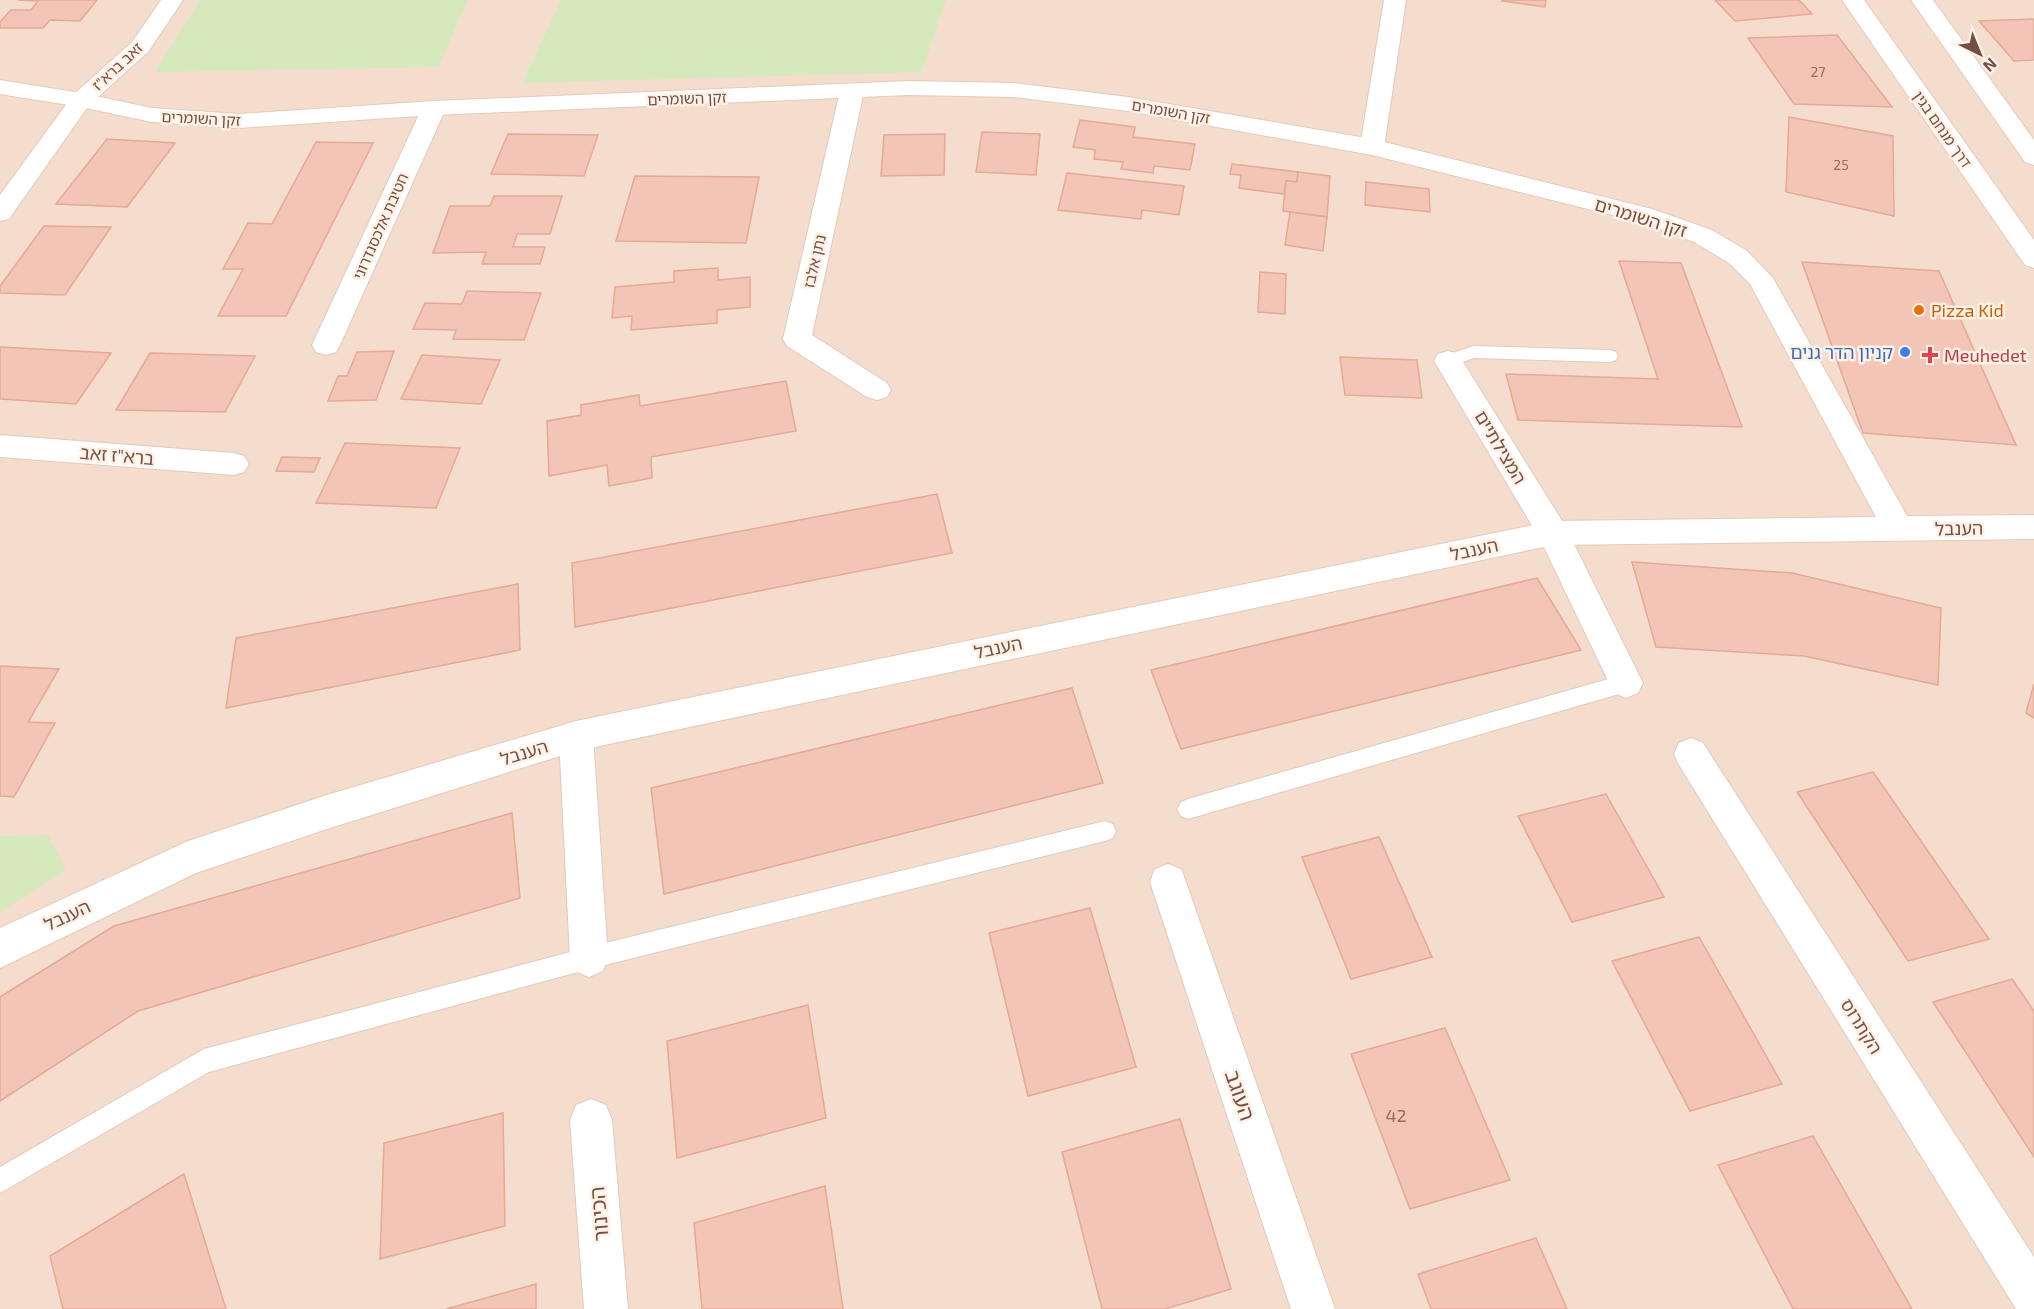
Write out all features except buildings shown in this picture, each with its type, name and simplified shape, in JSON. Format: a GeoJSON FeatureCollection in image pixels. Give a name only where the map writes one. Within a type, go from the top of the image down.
{"type":"FeatureCollection","features":[{"type":"Feature","properties":{"kind":"street","name":"זאב ברא\"ז"},"geometry":{"type":"LineString","coordinates":[[81,100],[140,47],[172,0]]}},
{"type":"Feature","properties":{"kind":"street"},"geometry":{"type":"LineString","coordinates":[[1372,147],[1395,0]]}},
{"type":"Feature","properties":{"kind":"street","name":"דרך מנחם בגין"},"geometry":{"type":"LineString","coordinates":[[1853,0],[2034,259]]}},
{"type":"Feature","properties":{"kind":"street"},"geometry":{"type":"LineString","coordinates":[[1922,0],[2034,157]]}},
{"type":"Feature","properties":{"kind":"street","name":"זקן השומרים"},"geometry":{"type":"LineString","coordinates":[[0,87],[81,100],[152,115],[239,121],[434,108],[908,88],[1013,90],[1128,104],[1372,147],[1652,217],[1703,236],[1738,257],[1760,278],[1898,528]]}},
{"type":"Feature","properties":{"kind":"street","name":"נתן אלבז"},"geometry":{"type":"LineString","coordinates":[[852,91],[797,339],[877,390]]}},
{"type":"Feature","properties":{"kind":"street"},"geometry":{"type":"LineString","coordinates":[[0,213],[81,100]]}},
{"type":"Feature","properties":{"kind":"street","name":"חטיבת אלכסנדרוני"},"geometry":{"type":"LineString","coordinates":[[326,345],[434,108]]}},
{"type":"Feature","properties":{"kind":"street","name":"המצילתיים"},"geometry":{"type":"LineString","coordinates":[[1448,361],[1553,532],[1626,683]]}},
{"type":"Feature","properties":{"kind":"street","name":"ברא\"ז זאב"},"geometry":{"type":"LineString","coordinates":[[0,446],[234,464]]}},
{"type":"Feature","properties":{"kind":"street","name":"הענבל"},"geometry":{"type":"LineString","coordinates":[[0,949],[188,858],[330,811],[576,736],[1553,532],[2034,527]]}},
{"type":"Feature","properties":{"kind":"street"},"geometry":{"type":"LineString","coordinates":[[576,736],[589,958]]}},
{"type":"Feature","properties":{"kind":"street","name":"הקתרוס"},"geometry":{"type":"LineString","coordinates":[[1691,754],[2034,1297]]}},
{"type":"Feature","properties":{"kind":"street","name":"העוגב"},"geometry":{"type":"LineString","coordinates":[[1168,882],[1313,1309]]}},
{"type":"Feature","properties":{"kind":"street","name":"הכינור"},"geometry":{"type":"LineString","coordinates":[[591,1119],[606,1309]]}},
{"type":"Feature","properties":{"kind":"lane"},"geometry":{"type":"LineString","coordinates":[[1448,361],[1473,352],[1610,356]]}},
{"type":"Feature","properties":{"kind":"lane"},"geometry":{"type":"LineString","coordinates":[[1188,810],[1626,683]]}},
{"type":"Feature","properties":{"kind":"lane"},"geometry":{"type":"LineString","coordinates":[[0,1181],[204,1061],[589,958],[1105,831]]}},
{"type":"Feature","properties":{"kind":"shaded area"},"geometry":{"type":"Polygon","coordinates":[[[0,0],[2034,0],[2034,1309],[0,1309],[0,0]]]}},
{"type":"Feature","properties":{"kind":"green space"},"geometry":{"type":"Polygon","coordinates":[[[200,0],[468,0],[438,67],[155,72],[200,0]]]}},
{"type":"Feature","properties":{"kind":"green space"},"geometry":{"type":"Polygon","coordinates":[[[561,0],[946,0],[922,72],[522,83],[561,0]]]}},
{"type":"Feature","properties":{"kind":"green space"},"geometry":{"type":"Polygon","coordinates":[[[48,835],[66,870],[0,912],[0,836],[48,835]]]}},
{"type":"Feature","properties":{"kind":"place","name":"Pizza Kid"},"geometry":{"type":"Point","coordinates":[1919,310]}},
{"type":"Feature","properties":{"kind":"place","name":"קניון הדר גנים"},"geometry":{"type":"Point","coordinates":[1905,352]}},
{"type":"Feature","properties":{"kind":"place","name":"Meuhedet"},"geometry":{"type":"Point","coordinates":[1930,355]}}]}
